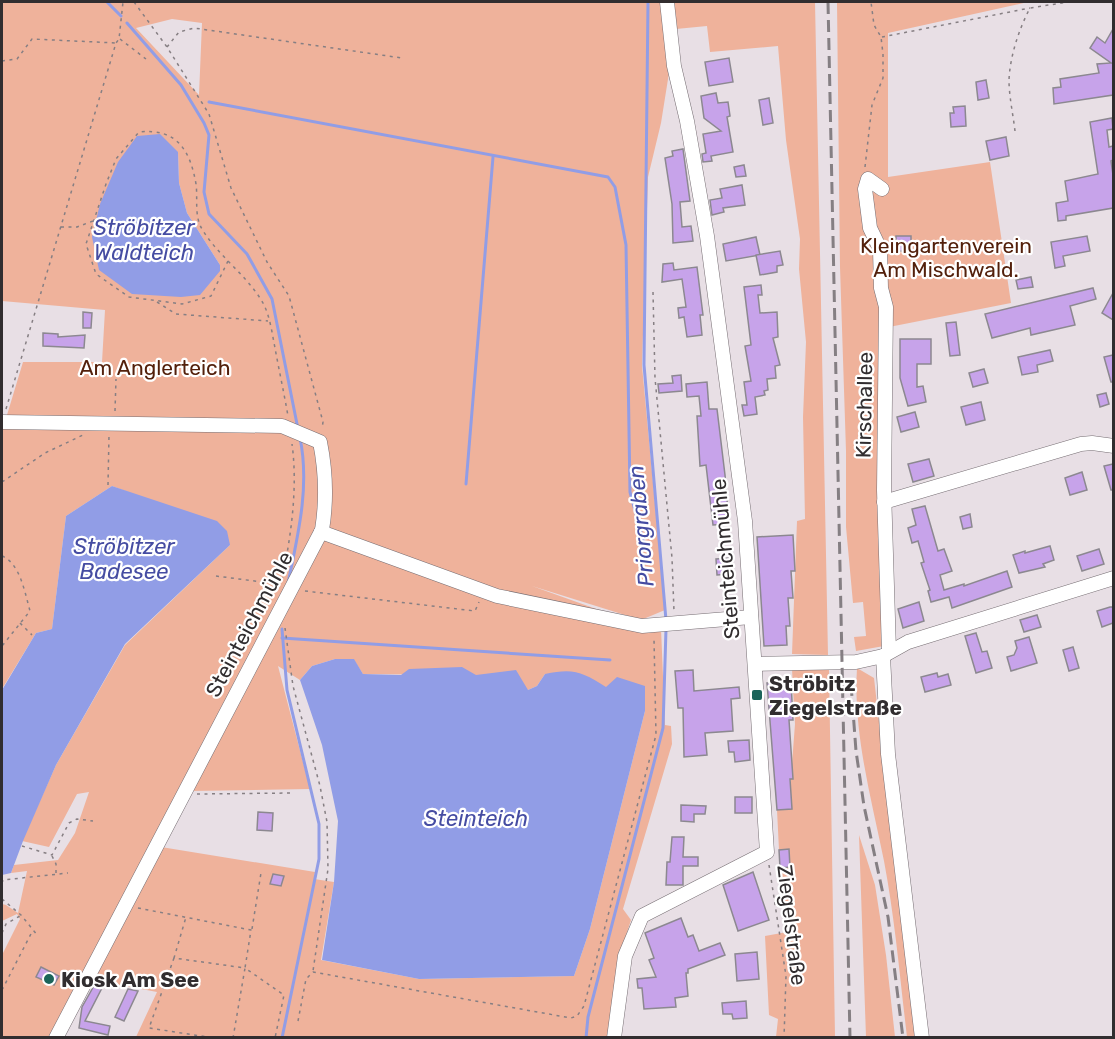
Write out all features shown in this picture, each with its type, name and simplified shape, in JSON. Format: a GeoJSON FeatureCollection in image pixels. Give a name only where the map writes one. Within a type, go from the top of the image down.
{"type":"FeatureCollection","features":[{"type":"Feature","properties":{"kind":"street","name":"Steinteichmühle"},"geometry":{"type":"LineString","coordinates":[[668,2],[674,66],[687,121],[707,236],[746,521],[767,852]]}},
{"type":"Feature","properties":{"kind":"street"},"geometry":{"type":"LineString","coordinates":[[868,179],[882,189]]}},
{"type":"Feature","properties":{"kind":"street","name":"Kirschallee"},"geometry":{"type":"LineString","coordinates":[[868,179],[865,189],[870,228],[880,249],[881,288],[885,307],[884,502],[888,754],[922,1038]]}},
{"type":"Feature","properties":{"kind":"street"},"geometry":{"type":"LineString","coordinates":[[2,422],[282,426],[320,442]]}},
{"type":"Feature","properties":{"kind":"street","name":"Steinteichmühle"},"geometry":{"type":"LineString","coordinates":[[56,1038],[185,791],[286,588],[321,532],[325,512],[326,474],[320,442]]}},
{"type":"Feature","properties":{"kind":"street"},"geometry":{"type":"LineString","coordinates":[[884,502],[1081,444],[1113,446]]}},
{"type":"Feature","properties":{"kind":"street"},"geometry":{"type":"LineString","coordinates":[[321,532],[497,596],[642,626],[751,617]]}},
{"type":"Feature","properties":{"kind":"street"},"geometry":{"type":"LineString","coordinates":[[755,664],[856,662],[886,654],[908,642],[1113,578]]}},
{"type":"Feature","properties":{"kind":"street"},"geometry":{"type":"LineString","coordinates":[[614,1038],[626,956],[642,916],[767,852]]}},
{"type":"Feature","properties":{"kind":"path"},"geometry":{"type":"LineString","coordinates":[[2,422],[119,39],[123,2]]}},
{"type":"Feature","properties":{"kind":"path"},"geometry":{"type":"LineString","coordinates":[[134,2],[167,47],[209,114],[231,188],[267,262],[289,296],[324,422],[320,442]]}},
{"type":"Feature","properties":{"kind":"path"},"geometry":{"type":"LineString","coordinates":[[868,179],[865,166],[873,105],[883,78],[884,54],[881,37],[874,25],[871,2]]}},
{"type":"Feature","properties":{"kind":"path"},"geometry":{"type":"LineString","coordinates":[[881,37],[1068,2]]}},
{"type":"Feature","properties":{"kind":"path"},"geometry":{"type":"LineString","coordinates":[[1015,130],[1009,79],[1014,50],[1024,18],[1030,8]]}},
{"type":"Feature","properties":{"kind":"path"},"geometry":{"type":"LineString","coordinates":[[167,47],[179,32],[194,28],[402,58]]}},
{"type":"Feature","properties":{"kind":"path"},"geometry":{"type":"LineString","coordinates":[[2,61],[16,59],[32,39],[116,43]]}},
{"type":"Feature","properties":{"kind":"path"},"geometry":{"type":"LineString","coordinates":[[119,39],[146,59]]}},
{"type":"Feature","properties":{"kind":"path"},"geometry":{"type":"LineString","coordinates":[[228,261],[210,296],[182,304],[129,297],[96,274],[86,244],[116,159],[139,132],[165,132],[178,141],[186,154],[196,182],[198,214],[202,229],[208,234],[212,244],[228,261],[258,296],[264,305],[270,323],[296,431],[286,588],[475,611],[485,591]]}},
{"type":"Feature","properties":{"kind":"path"},"geometry":{"type":"LineString","coordinates":[[61,227],[77,227],[94,220]]}},
{"type":"Feature","properties":{"kind":"path"},"geometry":{"type":"LineString","coordinates":[[313,972],[571,1018],[577,1016],[584,1005],[656,735],[664,625],[672,558],[655,378],[653,292]]}},
{"type":"Feature","properties":{"kind":"path"},"geometry":{"type":"LineString","coordinates":[[156,301],[165,309],[176,314],[270,323]]}},
{"type":"Feature","properties":{"kind":"path"},"geometry":{"type":"LineString","coordinates":[[108,485],[116,379]]}},
{"type":"Feature","properties":{"kind":"path"},"geometry":{"type":"LineString","coordinates":[[2,482],[45,453],[84,435]]}},
{"type":"Feature","properties":{"kind":"path"},"geometry":{"type":"LineString","coordinates":[[2,556],[9,559],[14,566],[30,610],[2,646]]}},
{"type":"Feature","properties":{"kind":"path"},"geometry":{"type":"LineString","coordinates":[[216,576],[262,582],[278,594]]}},
{"type":"Feature","properties":{"kind":"path"},"geometry":{"type":"LineString","coordinates":[[20,623],[32,635]]}},
{"type":"Feature","properties":{"kind":"path"},"geometry":{"type":"LineString","coordinates":[[285,628],[293,686],[320,786],[327,822],[328,869],[324,905],[313,972],[306,978],[298,1021]]}},
{"type":"Feature","properties":{"kind":"path"},"geometry":{"type":"LineString","coordinates":[[185,791],[201,796],[292,793]]}},
{"type":"Feature","properties":{"kind":"path"},"geometry":{"type":"LineString","coordinates":[[52,855],[69,823],[77,819],[93,821]]}},
{"type":"Feature","properties":{"kind":"path"},"geometry":{"type":"LineString","coordinates":[[22,846],[52,855],[56,864],[56,875]]}},
{"type":"Feature","properties":{"kind":"path","name":"Ziegelstraße"},"geometry":{"type":"LineString","coordinates":[[767,852],[786,976],[784,1038]]}},
{"type":"Feature","properties":{"kind":"path"},"geometry":{"type":"LineString","coordinates":[[2,883],[3,880],[68,873]]}},
{"type":"Feature","properties":{"kind":"path"},"geometry":{"type":"LineString","coordinates":[[233,1038],[261,873]]}},
{"type":"Feature","properties":{"kind":"path"},"geometry":{"type":"LineString","coordinates":[[2,899],[21,915],[38,936]]}},
{"type":"Feature","properties":{"kind":"path"},"geometry":{"type":"LineString","coordinates":[[125,905],[251,930]]}},
{"type":"Feature","properties":{"kind":"path"},"geometry":{"type":"LineString","coordinates":[[2,933],[6,924],[21,915]]}},
{"type":"Feature","properties":{"kind":"path"},"geometry":{"type":"LineString","coordinates":[[186,917],[149,1028],[214,1038]]}},
{"type":"Feature","properties":{"kind":"path"},"geometry":{"type":"LineString","coordinates":[[2,990],[33,930]]}},
{"type":"Feature","properties":{"kind":"path"},"geometry":{"type":"LineString","coordinates":[[174,958],[245,968],[284,995],[275,1038]]}},
{"type":"Feature","properties":{"kind":"green space","name":"Am Anglerteich"},"geometry":{"type":"Polygon","coordinates":[[[2,2],[815,2],[828,655],[792,654],[797,521],[805,519],[803,417],[806,342],[799,269],[800,239],[786,140],[778,46],[710,52],[707,26],[676,29],[661,123],[648,177],[642,366],[665,610],[641,620],[532,586],[641,625],[661,628],[665,725],[671,726],[672,744],[623,909],[631,920],[621,951],[608,1037],[136,1037],[157,992],[89,979],[53,1037],[2,1037],[2,955],[20,919],[17,914],[2,921],[2,904],[18,913],[27,871],[11,873],[14,865],[58,860],[75,833],[89,792],[77,794],[49,847],[22,841],[56,765],[125,645],[230,545],[112,486],[66,516],[52,629],[36,633],[2,689],[2,416],[7,415],[23,362],[102,362],[105,310],[2,301],[2,2]],[[172,19],[136,28],[199,95],[202,23],[172,19]],[[178,152],[118,162],[220,265],[187,213],[179,183],[178,152]],[[335,659],[312,666],[300,680],[278,666],[310,789],[190,791],[161,847],[315,872],[314,879],[334,882],[321,960],[419,979],[574,976],[590,929],[645,711],[606,688],[545,674],[537,686],[528,690],[476,675],[363,674],[354,660],[335,659]]]}},
{"type":"Feature","properties":{"kind":"green space","name":"Kleingartenverein Am Mischwald."},"geometry":{"type":"Polygon","coordinates":[[[837,2],[1028,2],[888,33],[888,177],[990,162],[1011,303],[889,327],[884,646],[856,651],[854,637],[866,636],[863,602],[853,603],[846,527],[837,2]]]}},
{"type":"Feature","properties":{"kind":"green space"},"geometry":{"type":"Polygon","coordinates":[[[857,668],[874,678],[915,1037],[907,1037],[888,883],[860,741],[856,692],[857,668]]]}},
{"type":"Feature","properties":{"kind":"green space"},"geometry":{"type":"Polygon","coordinates":[[[792,669],[829,670],[835,1037],[776,1037],[778,1019],[769,1015],[765,936],[787,932],[780,868],[788,849],[779,850],[777,810],[791,809],[790,790],[795,724],[792,669]]]}},
{"type":"Feature","properties":{"kind":"green space"},"geometry":{"type":"Polygon","coordinates":[[[859,835],[875,885],[895,1037],[866,1037],[859,835]]]}},
{"type":"Feature","properties":{"kind":"water","name":"Ströbitzer Waldteich"},"geometry":{"type":"Polygon","coordinates":[[[160,134],[178,152],[179,183],[187,213],[220,265],[220,271],[200,295],[181,297],[132,294],[99,270],[92,237],[100,204],[118,162],[137,136],[160,134]]]}},
{"type":"Feature","properties":{"kind":"water","name":"Ströbitzer Badesee"},"geometry":{"type":"Polygon","coordinates":[[[112,486],[217,521],[227,531],[230,545],[125,644],[56,765],[11,873],[2,875],[2,690],[36,633],[52,629],[66,516],[112,486]]]}},
{"type":"Feature","properties":{"kind":"water","name":"Steinteich"},"geometry":{"type":"Polygon","coordinates":[[[335,659],[354,659],[363,674],[401,675],[409,669],[462,667],[476,675],[516,670],[528,690],[537,686],[545,674],[563,671],[584,675],[606,687],[617,677],[645,686],[645,711],[590,929],[574,976],[419,979],[322,960],[334,882],[338,821],[322,745],[300,680],[312,666],[335,659]]]}},
{"type":"Feature","properties":{"kind":"building"},"geometry":{"type":"Polygon","coordinates":[[[1113,29],[1113,95],[1054,104],[1053,88],[1061,87],[1060,79],[1099,73],[1097,64],[1111,63],[1090,48],[1097,37],[1105,43],[1113,29]]]}},
{"type":"Feature","properties":{"kind":"building"},"geometry":{"type":"Polygon","coordinates":[[[729,58],[733,82],[709,86],[705,62],[729,58]]]}},
{"type":"Feature","properties":{"kind":"building"},"geometry":{"type":"Polygon","coordinates":[[[986,80],[989,98],[978,100],[976,82],[986,80]]]}},
{"type":"Feature","properties":{"kind":"building"},"geometry":{"type":"Polygon","coordinates":[[[716,93],[718,103],[728,102],[730,116],[727,117],[733,152],[711,156],[712,161],[703,162],[702,154],[706,153],[703,134],[721,131],[704,118],[701,96],[716,93]]]}},
{"type":"Feature","properties":{"kind":"building"},"geometry":{"type":"Polygon","coordinates":[[[769,98],[773,123],[763,125],[759,100],[769,98]]]}},
{"type":"Feature","properties":{"kind":"building"},"geometry":{"type":"Polygon","coordinates":[[[965,106],[966,126],[951,127],[950,113],[954,113],[953,107],[965,106]]]}},
{"type":"Feature","properties":{"kind":"building"},"geometry":{"type":"Polygon","coordinates":[[[1112,118],[1113,129],[1107,130],[1109,147],[1113,146],[1113,160],[1111,161],[1113,208],[1066,216],[1066,220],[1058,221],[1056,203],[1068,201],[1065,181],[1098,174],[1090,122],[1112,118]]]}},
{"type":"Feature","properties":{"kind":"building"},"geometry":{"type":"Polygon","coordinates":[[[1006,137],[1009,156],[990,160],[986,141],[1006,137]]]}},
{"type":"Feature","properties":{"kind":"building"},"geometry":{"type":"Polygon","coordinates":[[[683,149],[690,201],[680,202],[682,227],[691,226],[693,241],[673,243],[672,204],[665,158],[673,156],[672,151],[683,149]]]}},
{"type":"Feature","properties":{"kind":"building"},"geometry":{"type":"Polygon","coordinates":[[[744,165],[746,176],[736,177],[734,167],[744,165]]]}},
{"type":"Feature","properties":{"kind":"building"},"geometry":{"type":"Polygon","coordinates":[[[742,185],[745,205],[723,208],[724,212],[712,215],[710,200],[722,198],[720,189],[742,185]]]}},
{"type":"Feature","properties":{"kind":"building"},"geometry":{"type":"Polygon","coordinates":[[[896,236],[911,236],[911,251],[896,251],[896,236]]]}},
{"type":"Feature","properties":{"kind":"building"},"geometry":{"type":"Polygon","coordinates":[[[1087,236],[1090,251],[1063,256],[1065,266],[1055,268],[1051,242],[1087,236]]]}},
{"type":"Feature","properties":{"kind":"building"},"geometry":{"type":"Polygon","coordinates":[[[756,237],[760,255],[726,261],[723,244],[756,237]]]}},
{"type":"Feature","properties":{"kind":"building"},"geometry":{"type":"Polygon","coordinates":[[[780,251],[783,265],[777,266],[777,272],[760,275],[756,255],[780,251]]]}},
{"type":"Feature","properties":{"kind":"building"},"geometry":{"type":"Polygon","coordinates":[[[673,263],[674,270],[697,267],[703,315],[700,315],[702,335],[687,337],[684,317],[679,318],[678,308],[686,307],[682,279],[662,282],[663,264],[673,263]]]}},
{"type":"Feature","properties":{"kind":"building"},"geometry":{"type":"Polygon","coordinates":[[[1031,277],[1033,287],[1018,289],[1016,280],[1031,277]]]}},
{"type":"Feature","properties":{"kind":"building"},"geometry":{"type":"Polygon","coordinates":[[[761,285],[762,295],[758,295],[760,313],[777,312],[778,337],[773,338],[780,365],[775,366],[776,378],[767,379],[768,390],[764,391],[765,395],[755,397],[757,414],[744,416],[742,405],[747,405],[744,382],[751,381],[745,346],[751,345],[744,287],[761,285]]]}},
{"type":"Feature","properties":{"kind":"building"},"geometry":{"type":"Polygon","coordinates":[[[1093,288],[1096,299],[1070,306],[1075,325],[1031,335],[1030,328],[992,338],[985,314],[1093,288]]]}},
{"type":"Feature","properties":{"kind":"building"},"geometry":{"type":"Polygon","coordinates":[[[1113,293],[1113,320],[1102,313],[1113,293]]]}},
{"type":"Feature","properties":{"kind":"building"},"geometry":{"type":"Polygon","coordinates":[[[83,312],[92,313],[91,328],[83,328],[83,312]]]}},
{"type":"Feature","properties":{"kind":"building"},"geometry":{"type":"Polygon","coordinates":[[[956,322],[960,355],[950,356],[946,323],[956,322]]]}},
{"type":"Feature","properties":{"kind":"building"},"geometry":{"type":"Polygon","coordinates":[[[43,333],[58,334],[58,337],[85,335],[84,348],[43,346],[43,333]]]}},
{"type":"Feature","properties":{"kind":"building"},"geometry":{"type":"Polygon","coordinates":[[[900,339],[931,339],[931,364],[917,364],[917,387],[923,386],[926,402],[908,406],[900,378],[900,339]]]}},
{"type":"Feature","properties":{"kind":"building"},"geometry":{"type":"Polygon","coordinates":[[[1050,350],[1053,361],[1037,365],[1038,372],[1022,375],[1018,357],[1050,350]]]}},
{"type":"Feature","properties":{"kind":"building"},"geometry":{"type":"Polygon","coordinates":[[[1113,355],[1113,382],[1111,382],[1104,357],[1113,355]]]}},
{"type":"Feature","properties":{"kind":"building"},"geometry":{"type":"Polygon","coordinates":[[[984,369],[988,383],[973,387],[969,373],[984,369]]]}},
{"type":"Feature","properties":{"kind":"building"},"geometry":{"type":"Polygon","coordinates":[[[681,375],[682,391],[659,393],[658,384],[673,383],[672,376],[681,375]]]}},
{"type":"Feature","properties":{"kind":"building"},"geometry":{"type":"Polygon","coordinates":[[[707,382],[709,409],[717,409],[729,524],[713,525],[706,465],[700,466],[697,416],[701,416],[699,396],[687,397],[686,384],[707,382]]]}},
{"type":"Feature","properties":{"kind":"building"},"geometry":{"type":"Polygon","coordinates":[[[1106,393],[1109,404],[1100,407],[1097,395],[1106,393]]]}},
{"type":"Feature","properties":{"kind":"building"},"geometry":{"type":"Polygon","coordinates":[[[981,402],[985,420],[966,425],[961,407],[981,402]]]}},
{"type":"Feature","properties":{"kind":"building"},"geometry":{"type":"Polygon","coordinates":[[[915,412],[919,427],[901,432],[897,417],[915,412]]]}},
{"type":"Feature","properties":{"kind":"building"},"geometry":{"type":"Polygon","coordinates":[[[929,459],[934,476],[913,482],[908,464],[929,459]]]}},
{"type":"Feature","properties":{"kind":"building"},"geometry":{"type":"Polygon","coordinates":[[[1113,464],[1113,490],[1111,490],[1104,466],[1113,464]]]}},
{"type":"Feature","properties":{"kind":"building"},"geometry":{"type":"Polygon","coordinates":[[[1082,472],[1087,490],[1070,495],[1065,478],[1082,472]]]}},
{"type":"Feature","properties":{"kind":"building"},"geometry":{"type":"Polygon","coordinates":[[[925,506],[938,551],[944,549],[952,571],[940,575],[944,590],[964,584],[964,586],[1007,571],[1012,587],[952,608],[949,597],[931,602],[918,541],[912,543],[908,528],[916,525],[912,509],[925,506]]]}},
{"type":"Feature","properties":{"kind":"building"},"geometry":{"type":"Polygon","coordinates":[[[970,514],[972,527],[963,529],[960,517],[970,514]]]}},
{"type":"Feature","properties":{"kind":"building"},"geometry":{"type":"Polygon","coordinates":[[[793,535],[795,571],[791,571],[793,598],[788,598],[790,626],[786,626],[787,645],[764,646],[757,537],[793,535]]]}},
{"type":"Feature","properties":{"kind":"building"},"geometry":{"type":"Polygon","coordinates":[[[1050,546],[1054,560],[1043,564],[1045,567],[1019,573],[1013,555],[1050,546]]]}},
{"type":"Feature","properties":{"kind":"building"},"geometry":{"type":"Polygon","coordinates":[[[1099,549],[1104,564],[1082,571],[1077,556],[1099,549]]]}},
{"type":"Feature","properties":{"kind":"building"},"geometry":{"type":"Polygon","coordinates":[[[730,558],[731,574],[717,575],[716,559],[730,558]]]}},
{"type":"Feature","properties":{"kind":"building"},"geometry":{"type":"Polygon","coordinates":[[[919,602],[924,621],[903,628],[898,609],[919,602]]]}},
{"type":"Feature","properties":{"kind":"building"},"geometry":{"type":"Polygon","coordinates":[[[1113,607],[1113,623],[1102,627],[1097,611],[1113,607]]]}},
{"type":"Feature","properties":{"kind":"building"},"geometry":{"type":"Polygon","coordinates":[[[1037,615],[1041,627],[1024,632],[1020,620],[1037,615]]]}},
{"type":"Feature","properties":{"kind":"building"},"geometry":{"type":"Polygon","coordinates":[[[976,633],[982,652],[987,651],[992,668],[976,673],[965,636],[976,633]]]}},
{"type":"Feature","properties":{"kind":"building"},"geometry":{"type":"Polygon","coordinates":[[[1029,637],[1037,663],[1011,671],[1007,657],[1014,655],[1017,648],[1015,641],[1029,637]]]}},
{"type":"Feature","properties":{"kind":"building"},"geometry":{"type":"Polygon","coordinates":[[[1073,647],[1079,668],[1069,671],[1063,650],[1073,647]]]}},
{"type":"Feature","properties":{"kind":"building"},"geometry":{"type":"Polygon","coordinates":[[[693,670],[694,691],[739,687],[740,698],[731,699],[733,731],[705,733],[707,755],[684,757],[683,708],[678,708],[675,671],[693,670]]]}},
{"type":"Feature","properties":{"kind":"building"},"geometry":{"type":"Polygon","coordinates":[[[937,673],[938,677],[948,674],[951,685],[925,692],[921,677],[937,673]]]}},
{"type":"Feature","properties":{"kind":"building"},"geometry":{"type":"Polygon","coordinates":[[[791,682],[793,720],[789,720],[793,779],[790,779],[792,809],[777,810],[767,683],[791,682]]]}},
{"type":"Feature","properties":{"kind":"building"},"geometry":{"type":"Polygon","coordinates":[[[749,740],[750,760],[735,762],[734,752],[729,752],[728,741],[749,740]]]}},
{"type":"Feature","properties":{"kind":"building"},"geometry":{"type":"Polygon","coordinates":[[[735,797],[752,797],[752,813],[735,813],[735,797]]]}},
{"type":"Feature","properties":{"kind":"building"},"geometry":{"type":"Polygon","coordinates":[[[681,805],[706,806],[705,814],[694,814],[694,822],[681,821],[681,805]]]}},
{"type":"Feature","properties":{"kind":"building"},"geometry":{"type":"Polygon","coordinates":[[[258,812],[273,813],[272,831],[257,830],[258,812]]]}},
{"type":"Feature","properties":{"kind":"building"},"geometry":{"type":"Polygon","coordinates":[[[672,837],[684,837],[683,857],[698,857],[698,866],[683,866],[683,885],[666,885],[667,862],[670,862],[672,837]]]}},
{"type":"Feature","properties":{"kind":"building"},"geometry":{"type":"Polygon","coordinates":[[[789,849],[790,867],[780,868],[779,850],[789,849]]]}},
{"type":"Feature","properties":{"kind":"building"},"geometry":{"type":"Polygon","coordinates":[[[753,872],[769,920],[738,931],[723,885],[753,872]]]}},
{"type":"Feature","properties":{"kind":"building"},"geometry":{"type":"Polygon","coordinates":[[[273,874],[284,876],[281,886],[270,884],[273,874]]]}},
{"type":"Feature","properties":{"kind":"building"},"geometry":{"type":"Polygon","coordinates":[[[681,918],[688,937],[693,935],[699,951],[720,943],[725,955],[688,969],[686,973],[688,996],[675,998],[676,1007],[644,1009],[642,988],[638,988],[637,979],[656,977],[649,960],[654,958],[645,933],[681,918]]]}},
{"type":"Feature","properties":{"kind":"building"},"geometry":{"type":"Polygon","coordinates":[[[757,952],[759,979],[737,981],[735,954],[757,952]]]}},
{"type":"Feature","properties":{"kind":"building","name":"Kiosk Am See"},"geometry":{"type":"Polygon","coordinates":[[[41,967],[59,976],[54,985],[36,977],[41,967]]]}},
{"type":"Feature","properties":{"kind":"building"},"geometry":{"type":"Polygon","coordinates":[[[95,984],[103,986],[85,1021],[110,1026],[108,1035],[79,1028],[82,1007],[95,984]]]}},
{"type":"Feature","properties":{"kind":"building"},"geometry":{"type":"Polygon","coordinates":[[[128,989],[138,991],[124,1021],[115,1017],[128,989]]]}},
{"type":"Feature","properties":{"kind":"building"},"geometry":{"type":"Polygon","coordinates":[[[746,1001],[747,1018],[733,1019],[732,1014],[723,1014],[722,1003],[746,1001]]]}},
{"type":"Feature","properties":{"kind":"waterway"},"geometry":{"type":"LineString","coordinates":[[107,2],[121,16]]}},
{"type":"Feature","properties":{"kind":"waterway","name":"Priorgraben"},"geometry":{"type":"LineString","coordinates":[[648,2],[644,365],[666,620]]}},
{"type":"Feature","properties":{"kind":"waterway"},"geometry":{"type":"LineString","coordinates":[[127,23],[181,85],[204,123],[209,135],[204,192],[209,214],[247,254],[272,299],[298,429]]}},
{"type":"Feature","properties":{"kind":"waterway"},"geometry":{"type":"LineString","coordinates":[[209,102],[608,177],[615,187],[626,245],[630,492],[645,547]]}},
{"type":"Feature","properties":{"kind":"waterway"},"geometry":{"type":"LineString","coordinates":[[466,484],[493,157]]}},
{"type":"Feature","properties":{"kind":"waterway"},"geometry":{"type":"LineString","coordinates":[[288,583],[302,511],[304,474],[300,438]]}},
{"type":"Feature","properties":{"kind":"waterway"},"geometry":{"type":"LineString","coordinates":[[282,629],[287,690],[319,824],[319,859],[282,1038]]}},
{"type":"Feature","properties":{"kind":"waterway","name":"Priorgraben"},"geometry":{"type":"LineString","coordinates":[[586,1038],[588,1017],[663,728],[666,629]]}},
{"type":"Feature","properties":{"kind":"waterway"},"geometry":{"type":"LineString","coordinates":[[282,638],[610,660]]}},
{"type":"Feature","properties":{"kind":"railway"},"geometry":{"type":"LineString","coordinates":[[828,2],[850,1038]]}},
{"type":"Feature","properties":{"kind":"railway"},"geometry":{"type":"LineString","coordinates":[[851,684],[856,751],[864,806],[888,917],[903,1038]]}},
{"type":"Feature","properties":{"kind":"place","name":"Ströbitz Ziegelstraße"},"geometry":{"type":"Point","coordinates":[757,695]}},
{"type":"Feature","properties":{"kind":"place","name":"Kiosk Am See"},"geometry":{"type":"Point","coordinates":[49,979]}}]}
